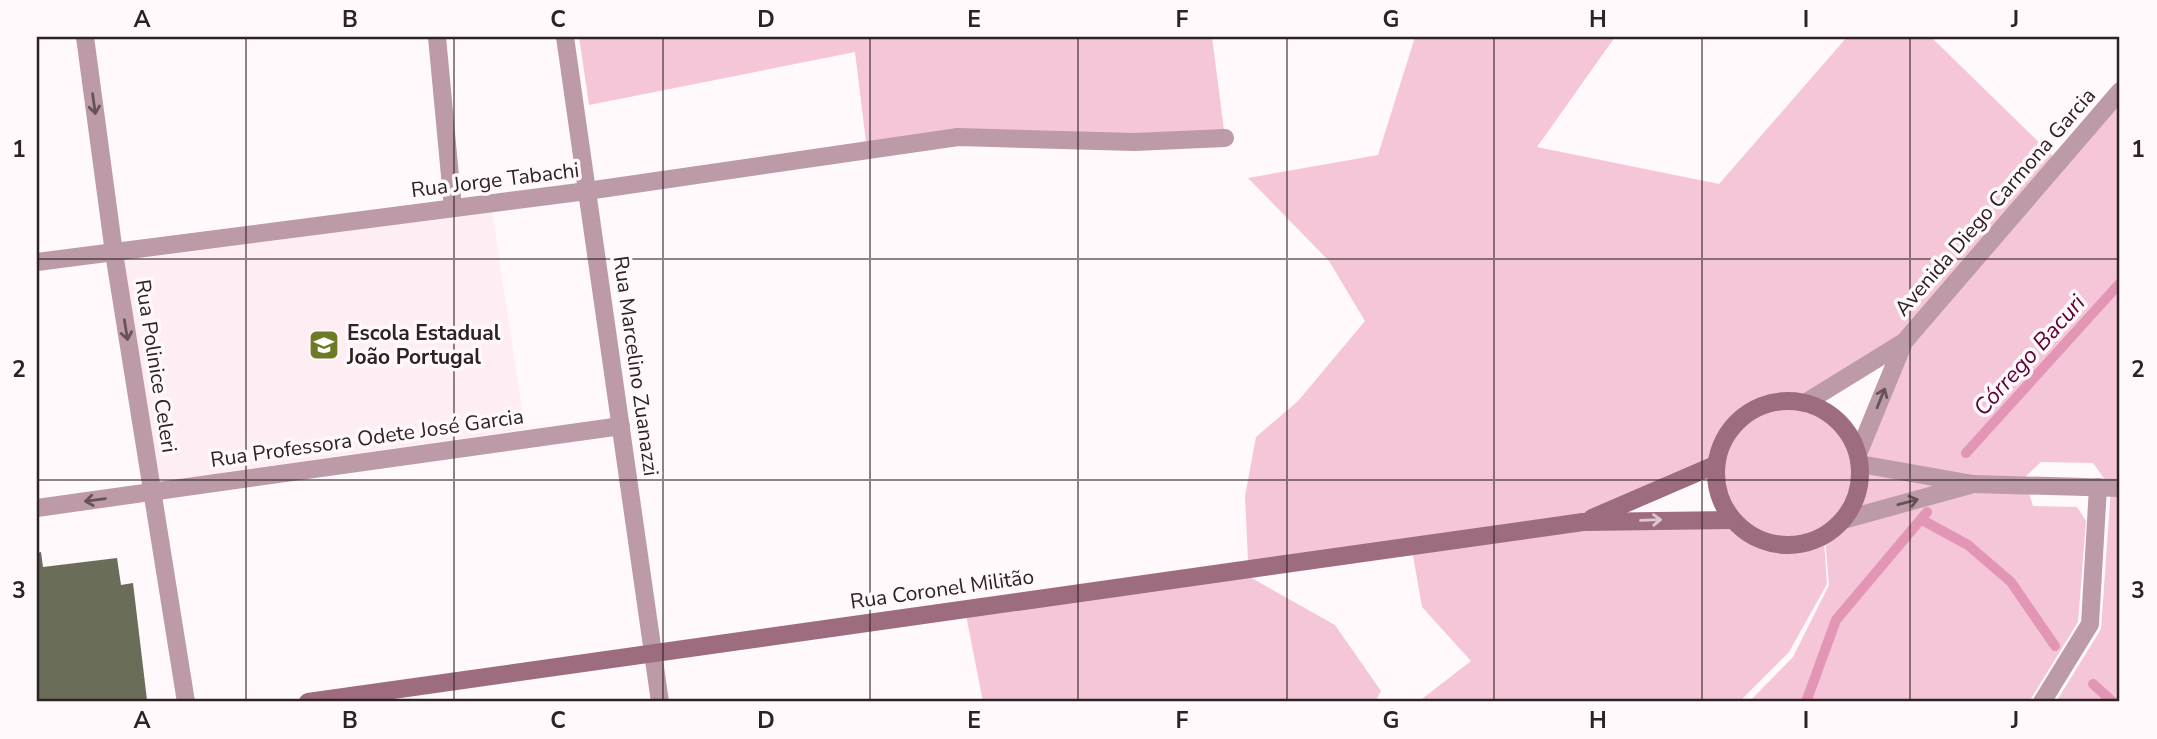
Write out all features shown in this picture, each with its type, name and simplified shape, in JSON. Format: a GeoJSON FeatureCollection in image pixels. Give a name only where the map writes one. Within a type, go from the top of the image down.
{"type":"FeatureCollection","features":[{"type":"Feature","properties":{"kind":"main road"},"geometry":{"type":"LineString","coordinates":[[1784,401],[1805,403],[1823,410],[1838,421],[1850,437],[1859,459],[1860,484],[1854,503],[1843,520],[1824,536],[1800,544],[1775,544],[1751,536],[1732,520],[1716,485],[1720,446],[1731,428],[1745,414],[1764,405],[1784,401]]}},
{"type":"Feature","properties":{"kind":"main road","name":"Rua Coronel Militão"},"geometry":{"type":"LineString","coordinates":[[1583,522],[1716,466]]}},
{"type":"Feature","properties":{"kind":"main road","name":"Rua Coronel Militão"},"geometry":{"type":"LineString","coordinates":[[308,702],[1583,522],[1732,520]]}},
{"type":"Feature","properties":{"kind":"street","name":"Rua Polinice Celeri"},"geometry":{"type":"LineString","coordinates":[[85,37],[114,253],[186,702]]}},
{"type":"Feature","properties":{"kind":"street"},"geometry":{"type":"LineString","coordinates":[[437,37],[453,208]]}},
{"type":"Feature","properties":{"kind":"street","name":"Rua Marcelino Zuanazzi"},"geometry":{"type":"LineString","coordinates":[[565,37],[660,702]]}},
{"type":"Feature","properties":{"kind":"street","name":"Avenida Diego Carmona Garcia"},"geometry":{"type":"LineString","coordinates":[[1805,403],[1904,342],[2120,90]]}},
{"type":"Feature","properties":{"kind":"street","name":"Rua Jorge Tabachi"},"geometry":{"type":"LineString","coordinates":[[37,262],[587,191],[958,137],[1134,142],[1225,138]]}},
{"type":"Feature","properties":{"kind":"street","name":"Avenida Diego Carmona Garcia"},"geometry":{"type":"LineString","coordinates":[[1859,459],[1904,342]]}},
{"type":"Feature","properties":{"kind":"street","name":"Rua Professora Odete José Garcia"},"geometry":{"type":"LineString","coordinates":[[37,508],[621,426]]}},
{"type":"Feature","properties":{"kind":"street"},"geometry":{"type":"LineString","coordinates":[[1859,459],[1973,484],[2120,488]]}},
{"type":"Feature","properties":{"kind":"street"},"geometry":{"type":"LineString","coordinates":[[1843,520],[1973,484]]}},
{"type":"Feature","properties":{"kind":"street"},"geometry":{"type":"LineString","coordinates":[[2042,702],[2090,624],[2098,486]]}},
{"type":"Feature","properties":{"kind":"shaded area"},"geometry":{"type":"Polygon","coordinates":[[[579,37],[1212,37],[1225,138],[958,137],[867,150],[855,52],[589,105],[579,37]]]}},
{"type":"Feature","properties":{"kind":"shaded area"},"geometry":{"type":"Polygon","coordinates":[[[1415,37],[1615,37],[1537,147],[1719,184],[1847,37],[1931,37],[2054,157],[1901,336],[1802,396],[1781,394],[1762,397],[1743,407],[1728,421],[1718,439],[1713,459],[1580,515],[1248,561],[1245,496],[1256,437],[1298,401],[1365,321],[1329,261],[1248,178],[1378,155],[1415,37]]]}},
{"type":"Feature","properties":{"kind":"shaded area"},"geometry":{"type":"Polygon","coordinates":[[[2120,101],[2120,702],[2056,702],[2101,629],[2111,488],[2093,463],[2041,462],[2024,478],[2033,506],[2077,507],[2086,521],[2078,622],[2029,702],[1749,702],[1793,657],[1829,585],[1825,537],[1842,522],[1857,498],[1862,466],[1907,344],[2120,101]]]}},
{"type":"Feature","properties":{"kind":"shaded area","name":"Escola Estadual João Portugal"},"geometry":{"type":"Polygon","coordinates":[[[492,211],[525,429],[158,482],[123,261],[492,211]]]}},
{"type":"Feature","properties":{"kind":"shaded area"},"geometry":{"type":"Polygon","coordinates":[[[1788,401],[1815,407],[1839,422],[1854,446],[1860,473],[1854,500],[1839,524],[1815,539],[1788,545],[1761,539],[1737,524],[1722,500],[1716,473],[1722,446],[1737,422],[1761,407],[1788,401]]]}},
{"type":"Feature","properties":{"kind":"shaded area"},"geometry":{"type":"Polygon","coordinates":[[[1732,523],[1755,539],[1775,547],[1797,547],[1824,540],[1827,584],[1789,652],[1739,702],[1418,702],[1471,661],[1422,607],[1412,550],[1583,526],[1732,523]]]}},
{"type":"Feature","properties":{"kind":"shaded area"},"geometry":{"type":"Polygon","coordinates":[[[1248,576],[1335,625],[1381,691],[1375,702],[983,702],[966,615],[1248,576]]]}},
{"type":"Feature","properties":{"kind":"building"},"geometry":{"type":"Polygon","coordinates":[[[41,552],[43,567],[117,558],[121,585],[133,583],[147,700],[37,702],[37,553],[41,552]]]}},
{"type":"Feature","properties":{"kind":"waterway","name":"Córrego Bacuri"},"geometry":{"type":"LineString","coordinates":[[1966,453],[2120,283]]}},
{"type":"Feature","properties":{"kind":"waterway","name":"Córrego Bacuri"},"geometry":{"type":"LineString","coordinates":[[1806,702],[1836,620],[1927,512]]}},
{"type":"Feature","properties":{"kind":"waterway"},"geometry":{"type":"LineString","coordinates":[[1922,520],[1968,545],[2011,582],[2055,646]]}},
{"type":"Feature","properties":{"kind":"waterway"},"geometry":{"type":"LineString","coordinates":[[2093,684],[2113,702]]}},
{"type":"Feature","properties":{"kind":"place","name":"Escola Estadual João Portugal"},"geometry":{"type":"Point","coordinates":[324,345]}}]}
